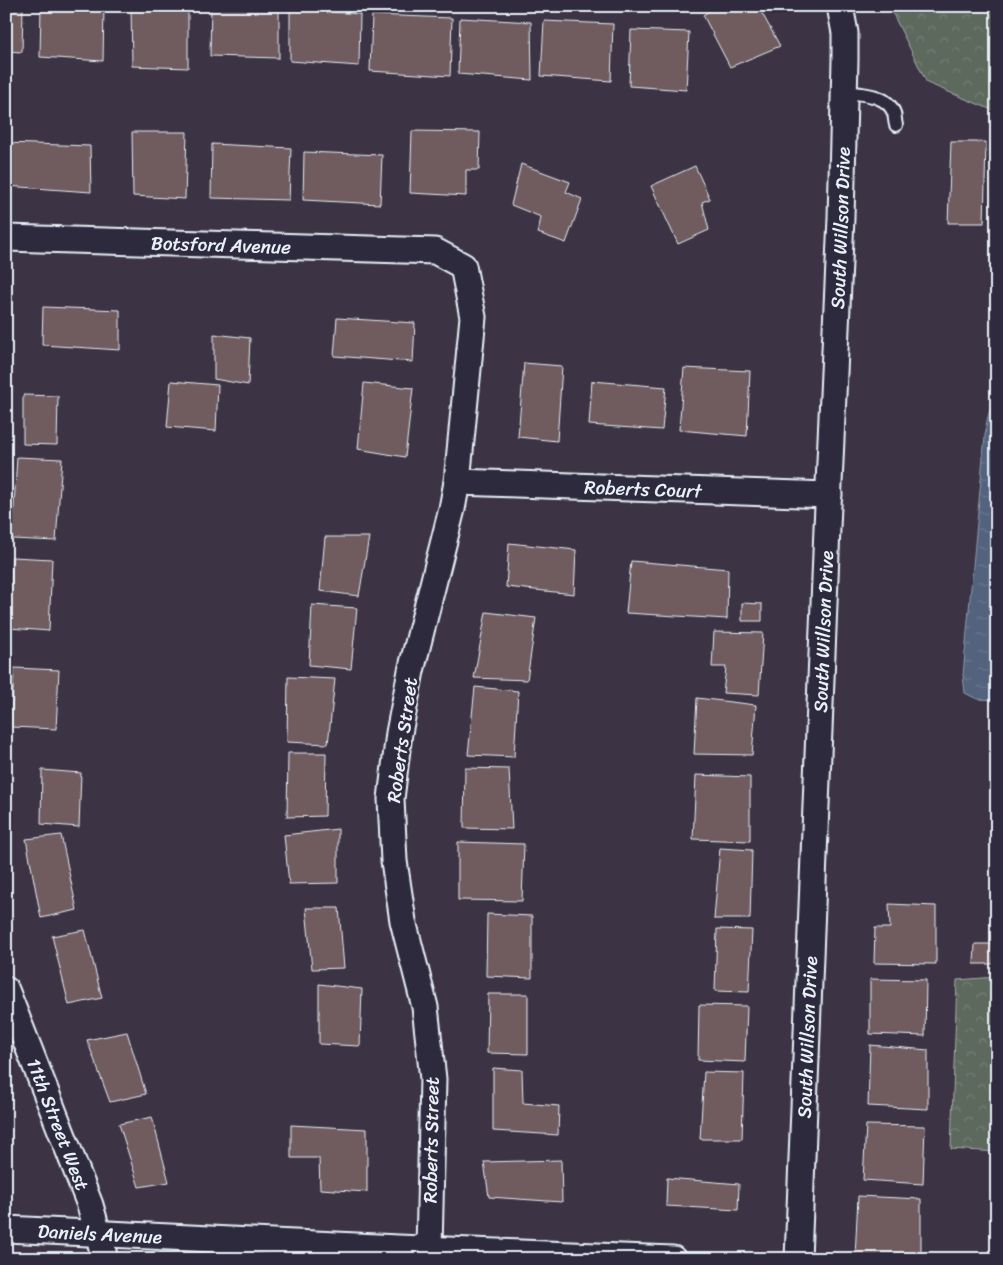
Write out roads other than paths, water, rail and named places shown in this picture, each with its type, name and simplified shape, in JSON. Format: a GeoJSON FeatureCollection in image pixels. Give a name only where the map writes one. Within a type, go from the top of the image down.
{"type":"FeatureCollection","features":[{"type":"Feature","properties":{"kind":"street","name":"South Willson Drive"},"geometry":{"type":"LineString","coordinates":[[798,1259],[841,228],[845,33],[840,6]]}},
{"type":"Feature","properties":{"kind":"street","name":"Botsford Avenue"},"geometry":{"type":"LineString","coordinates":[[6,238],[435,251]]}},
{"type":"Feature","properties":{"kind":"street","name":"Roberts Street"},"geometry":{"type":"LineString","coordinates":[[429,1249],[433,1079],[425,1007],[403,921],[399,896],[394,861],[392,799],[399,733],[411,671],[452,510],[457,482],[473,317],[463,266],[435,251]]}},
{"type":"Feature","properties":{"kind":"street","name":"Roberts Court"},"geometry":{"type":"LineString","coordinates":[[457,482],[829,495]]}},
{"type":"Feature","properties":{"kind":"street","name":"11th Street West"},"geometry":{"type":"LineString","coordinates":[[6,990],[90,1205],[105,1259]]}},
{"type":"Feature","properties":{"kind":"street","name":"Daniels Avenue"},"geometry":{"type":"LineString","coordinates":[[6,1229],[673,1259]]}},
{"type":"Feature","properties":{"kind":"lane"},"geometry":{"type":"LineString","coordinates":[[845,92],[869,95],[886,102],[894,113],[896,125]]}},
{"type":"Feature","properties":{"kind":"water"},"geometry":{"type":"Polygon","coordinates":[[[997,401],[997,700],[977,699],[965,693],[963,675],[986,428],[990,410],[997,401]]]}}]}
